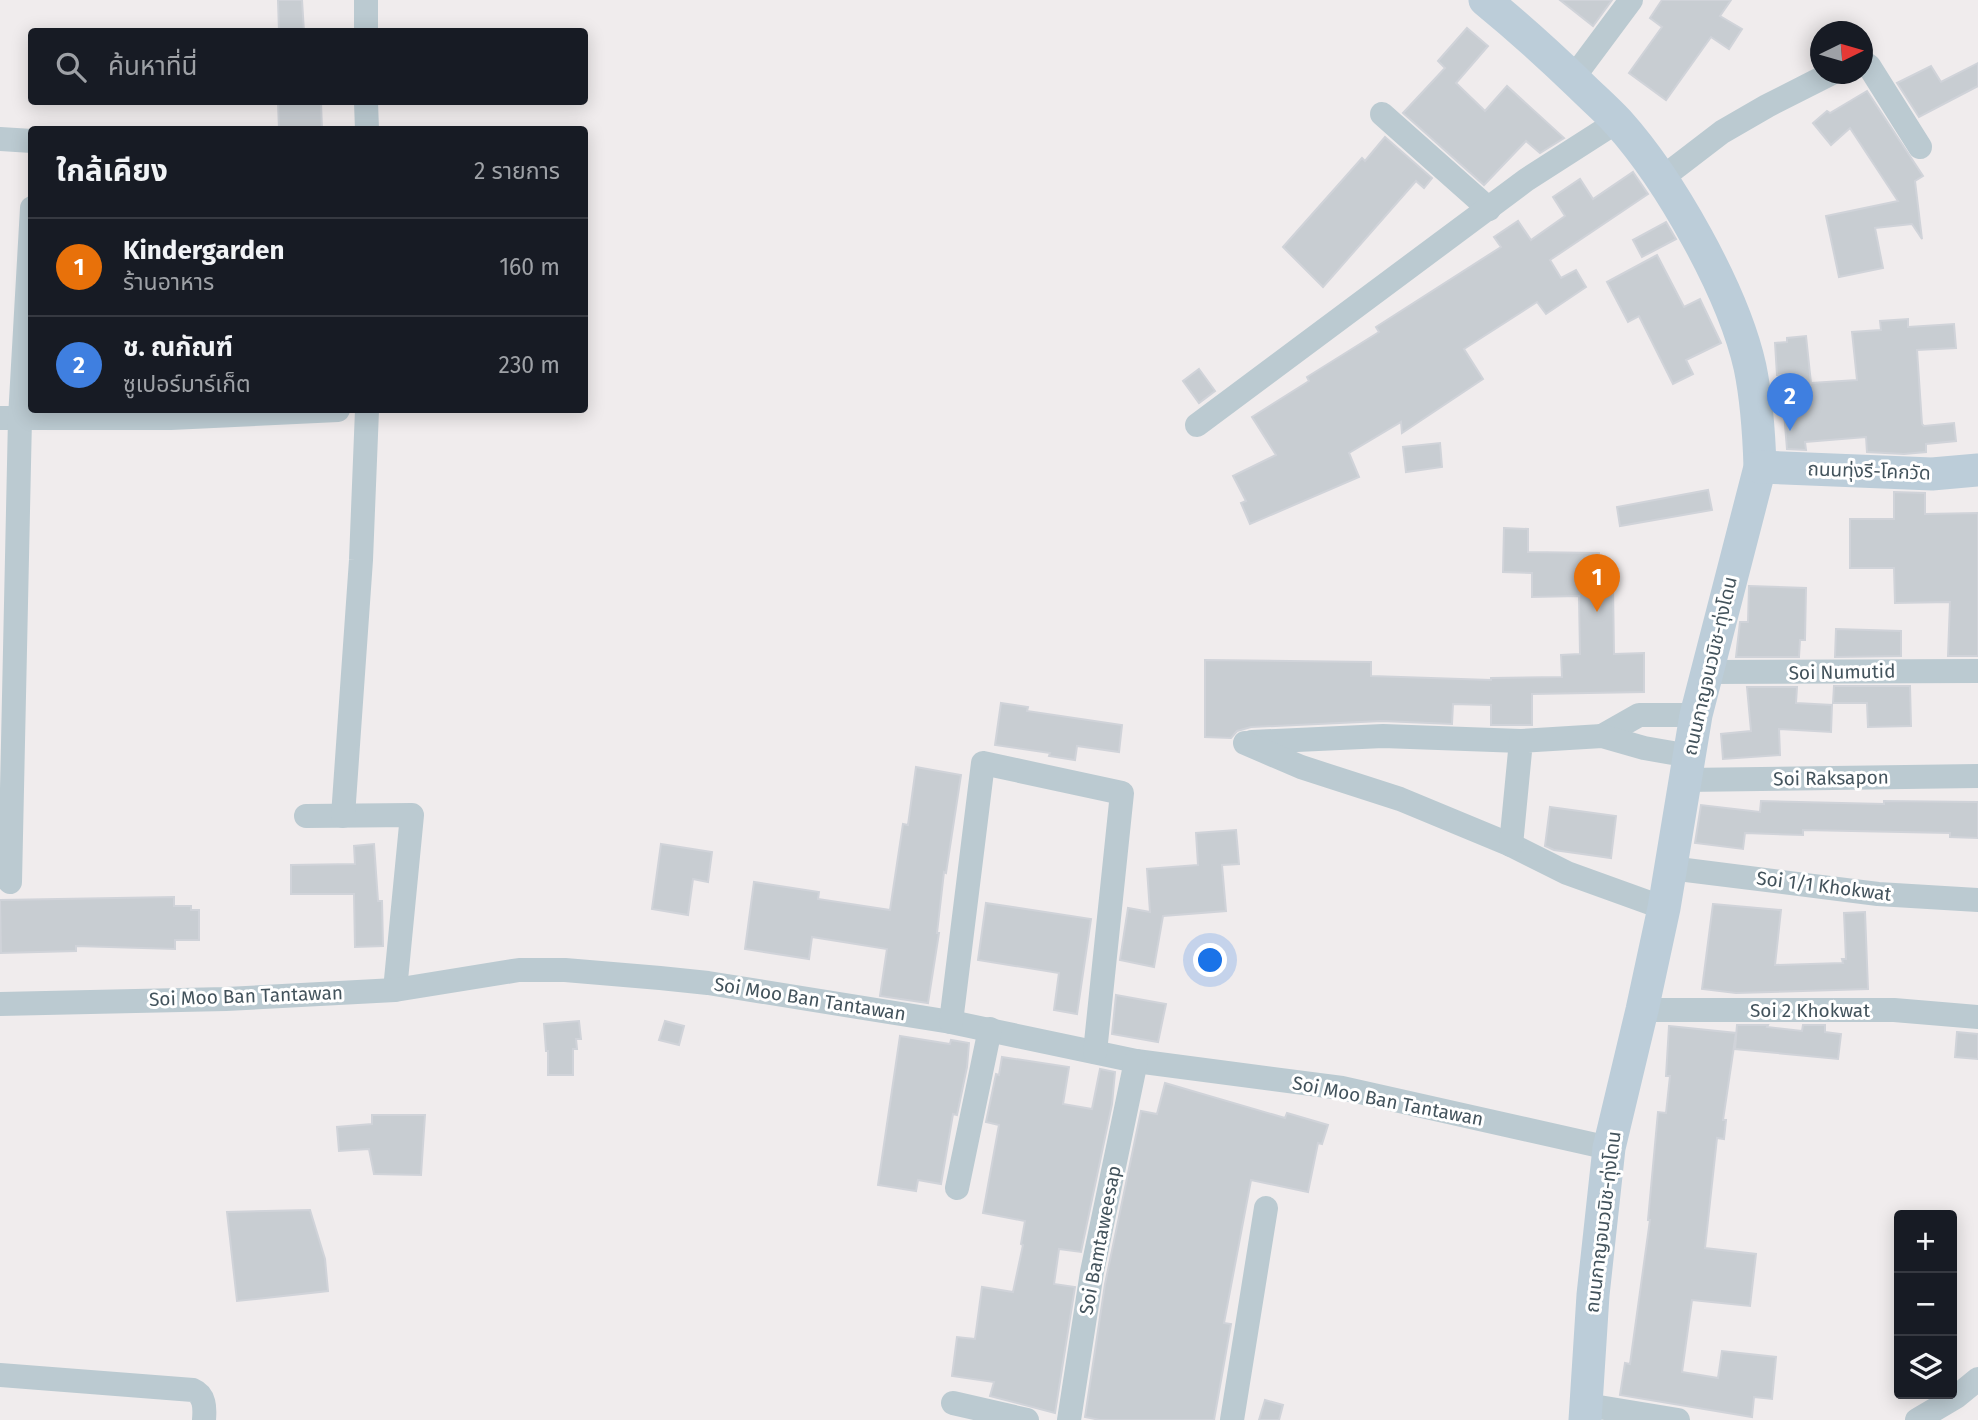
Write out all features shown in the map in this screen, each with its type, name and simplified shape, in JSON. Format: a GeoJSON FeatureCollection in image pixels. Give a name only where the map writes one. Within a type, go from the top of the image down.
{"type":"FeatureCollection","features":[{"type":"Feature","properties":{"kind":"street"},"geometry":{"type":"LineString","coordinates":[[366,0],[366,28]]}},
{"type":"Feature","properties":{"kind":"street","name":"ถนนกาญจนวนิช-ทุ่งโดน"},"geometry":{"type":"LineString","coordinates":[[1485,0],[1532,39],[1618,121],[1662,178],[1719,284],[1745,349],[1758,416],[1760,467],[1696,715],[1664,908],[1609,1148],[1593,1295],[1586,1413]]}},
{"type":"Feature","properties":{"kind":"street"},"geometry":{"type":"LineString","coordinates":[[1573,78],[1631,0]]}},
{"type":"Feature","properties":{"kind":"street"},"geometry":{"type":"LineString","coordinates":[[1873,72],[1920,147]]}},
{"type":"Feature","properties":{"kind":"street"},"geometry":{"type":"LineString","coordinates":[[1662,178],[1734,125],[1811,84]]}},
{"type":"Feature","properties":{"kind":"street"},"geometry":{"type":"LineString","coordinates":[[366,105],[367,126]]}},
{"type":"Feature","properties":{"kind":"street"},"geometry":{"type":"LineString","coordinates":[[1382,114],[1489,209]]}},
{"type":"Feature","properties":{"kind":"street"},"geometry":{"type":"LineString","coordinates":[[1197,425],[1526,180],[1618,121]]}},
{"type":"Feature","properties":{"kind":"street"},"geometry":{"type":"LineString","coordinates":[[0,139],[28,141]]}},
{"type":"Feature","properties":{"kind":"street"},"geometry":{"type":"LineString","coordinates":[[9,882],[10,418],[28,246]]}},
{"type":"Feature","properties":{"kind":"street"},"geometry":{"type":"LineString","coordinates":[[10,418],[208,413]]}},
{"type":"Feature","properties":{"kind":"street"},"geometry":{"type":"LineString","coordinates":[[343,816],[367,413]]}},
{"type":"Feature","properties":{"kind":"street","name":"ถนนทุ่งรี-โคกวัด"},"geometry":{"type":"LineString","coordinates":[[1760,467],[1932,474],[1978,470]]}},
{"type":"Feature","properties":{"kind":"street","name":"Soi Numutid"},"geometry":{"type":"LineString","coordinates":[[1706,672],[1978,671]]}},
{"type":"Feature","properties":{"kind":"street"},"geometry":{"type":"LineString","coordinates":[[1664,908],[1567,873],[1511,845],[1400,799],[1301,767],[1244,743],[1383,736],[1521,741],[1602,736],[1639,715],[1696,715]]}},
{"type":"Feature","properties":{"kind":"street","name":"Soi Raksapon"},"geometry":{"type":"LineString","coordinates":[[1602,736],[1644,748],[1687,768],[1978,776]]}},
{"type":"Feature","properties":{"kind":"street"},"geometry":{"type":"LineString","coordinates":[[1511,845],[1521,741]]}},
{"type":"Feature","properties":{"kind":"street"},"geometry":{"type":"LineString","coordinates":[[951,1021],[983,763],[1122,793],[1095,1052]]}},
{"type":"Feature","properties":{"kind":"street"},"geometry":{"type":"LineString","coordinates":[[306,816],[412,815],[395,990]]}},
{"type":"Feature","properties":{"kind":"street","name":"Soi 1/1 Khokwat"},"geometry":{"type":"LineString","coordinates":[[1670,868],[1878,894],[1978,900]]}},
{"type":"Feature","properties":{"kind":"street","name":"Soi Moo Ban Tantawan"},"geometry":{"type":"LineString","coordinates":[[0,1004],[226,999],[395,990],[519,970],[565,970],[708,983],[951,1021],[1136,1061],[1342,1088],[1609,1148]]}},
{"type":"Feature","properties":{"kind":"street","name":"Soi 2 Khokwat"},"geometry":{"type":"LineString","coordinates":[[1642,1010],[1894,1010],[1978,1017]]}},
{"type":"Feature","properties":{"kind":"street"},"geometry":{"type":"LineString","coordinates":[[957,1188],[990,1029]]}},
{"type":"Feature","properties":{"kind":"street","name":"Soi Bamtaweesap"},"geometry":{"type":"LineString","coordinates":[[1069,1420],[1092,1272],[1136,1061]]}},
{"type":"Feature","properties":{"kind":"street"},"geometry":{"type":"LineString","coordinates":[[1232,1420],[1266,1208]]}},
{"type":"Feature","properties":{"kind":"street"},"geometry":{"type":"LineString","coordinates":[[0,1375],[193,1390],[202,1397],[204,1420]]}},
{"type":"Feature","properties":{"kind":"street"},"geometry":{"type":"LineString","coordinates":[[1917,1420],[1978,1379]]}},
{"type":"Feature","properties":{"kind":"street"},"geometry":{"type":"LineString","coordinates":[[953,1403],[1027,1420]]}},
{"type":"Feature","properties":{"kind":"street"},"geometry":{"type":"LineString","coordinates":[[1586,1413],[1678,1420]]}},
{"type":"Feature","properties":{"kind":"building"},"geometry":{"type":"Polygon","coordinates":[[[278,0],[302,0],[304,28],[279,28],[278,0]]]}},
{"type":"Feature","properties":{"kind":"building"},"geometry":{"type":"Polygon","coordinates":[[[1560,0],[1612,0],[1593,26],[1560,0]]]}},
{"type":"Feature","properties":{"kind":"building"},"geometry":{"type":"Polygon","coordinates":[[[1662,0],[1731,0],[1720,16],[1742,29],[1729,49],[1711,37],[1666,100],[1629,73],[1662,27],[1650,18],[1662,0]]]}},
{"type":"Feature","properties":{"kind":"building"},"geometry":{"type":"Polygon","coordinates":[[[1467,28],[1488,46],[1456,83],[1485,111],[1507,86],[1564,138],[1540,153],[1526,141],[1484,185],[1403,113],[1445,68],[1438,61],[1467,28]]]}},
{"type":"Feature","properties":{"kind":"building"},"geometry":{"type":"Polygon","coordinates":[[[1978,63],[1978,86],[1919,117],[1897,83],[1931,66],[1941,82],[1978,63]]]}},
{"type":"Feature","properties":{"kind":"building"},"geometry":{"type":"Polygon","coordinates":[[[1867,91],[1923,176],[1915,181],[1922,239],[1912,224],[1875,228],[1883,268],[1839,277],[1826,216],[1898,201],[1850,128],[1831,145],[1813,123],[1827,111],[1830,113],[1867,91]]]}},
{"type":"Feature","properties":{"kind":"building"},"geometry":{"type":"Polygon","coordinates":[[[278,105],[321,105],[322,126],[279,126],[278,105]]]}},
{"type":"Feature","properties":{"kind":"building"},"geometry":{"type":"Polygon","coordinates":[[[1385,137],[1432,178],[1424,188],[1416,181],[1323,287],[1283,247],[1362,158],[1365,161],[1385,137]]]}},
{"type":"Feature","properties":{"kind":"building"},"geometry":{"type":"Polygon","coordinates":[[[1633,172],[1648,194],[1550,260],[1561,278],[1576,270],[1586,287],[1546,314],[1537,302],[1464,349],[1483,379],[1402,433],[1401,422],[1349,453],[1359,477],[1250,524],[1241,503],[1246,501],[1233,476],[1276,455],[1252,417],[1309,381],[1307,377],[1379,332],[1376,327],[1501,247],[1494,237],[1518,221],[1531,240],[1565,216],[1553,197],[1580,179],[1593,199],[1633,172]]]}},
{"type":"Feature","properties":{"kind":"building"},"geometry":{"type":"Polygon","coordinates":[[[1666,222],[1676,239],[1642,257],[1633,240],[1666,222]]]}},
{"type":"Feature","properties":{"kind":"building"},"geometry":{"type":"Polygon","coordinates":[[[1657,255],[1684,307],[1700,299],[1721,343],[1686,360],[1693,374],[1673,384],[1639,316],[1628,322],[1607,282],[1657,255]]]}},
{"type":"Feature","properties":{"kind":"building"},"geometry":{"type":"Polygon","coordinates":[[[1908,319],[1908,327],[1954,324],[1956,348],[1917,350],[1922,424],[1954,423],[1956,441],[1926,444],[1926,452],[1904,454],[1867,452],[1866,437],[1805,442],[1806,450],[1787,449],[1781,375],[1777,375],[1775,343],[1787,342],[1787,338],[1806,336],[1811,383],[1857,380],[1852,332],[1881,330],[1880,321],[1908,319]]]}},
{"type":"Feature","properties":{"kind":"building"},"geometry":{"type":"Polygon","coordinates":[[[1199,369],[1215,391],[1199,403],[1183,381],[1199,369]]]}},
{"type":"Feature","properties":{"kind":"building"},"geometry":{"type":"Polygon","coordinates":[[[1440,443],[1442,467],[1406,472],[1403,447],[1440,443]]]}},
{"type":"Feature","properties":{"kind":"building"},"geometry":{"type":"Polygon","coordinates":[[[1708,490],[1712,510],[1620,526],[1617,507],[1708,490]]]}},
{"type":"Feature","properties":{"kind":"building"},"geometry":{"type":"Polygon","coordinates":[[[1894,492],[1925,493],[1925,514],[1978,513],[1978,656],[1948,656],[1950,602],[1895,603],[1894,568],[1850,568],[1850,519],[1894,519],[1894,492]]]}},
{"type":"Feature","properties":{"kind":"building"},"geometry":{"type":"Polygon","coordinates":[[[1504,528],[1528,529],[1528,552],[1599,553],[1598,586],[1613,586],[1614,654],[1644,653],[1644,692],[1532,694],[1532,725],[1491,725],[1491,705],[1453,704],[1452,724],[1382,721],[1251,727],[1237,731],[1231,738],[1205,737],[1205,660],[1371,662],[1371,676],[1491,680],[1562,677],[1561,655],[1580,654],[1579,596],[1532,597],[1532,573],[1503,572],[1504,528]]]}},
{"type":"Feature","properties":{"kind":"building"},"geometry":{"type":"Polygon","coordinates":[[[1749,586],[1806,588],[1805,640],[1800,640],[1799,657],[1736,657],[1740,622],[1748,622],[1749,586]]]}},
{"type":"Feature","properties":{"kind":"building"},"geometry":{"type":"Polygon","coordinates":[[[1836,629],[1901,631],[1901,656],[1835,657],[1836,629]]]}},
{"type":"Feature","properties":{"kind":"building"},"geometry":{"type":"Polygon","coordinates":[[[1834,686],[1910,686],[1911,726],[1868,727],[1867,703],[1833,703],[1834,686]]]}},
{"type":"Feature","properties":{"kind":"building"},"geometry":{"type":"Polygon","coordinates":[[[1747,687],[1797,687],[1796,703],[1832,705],[1831,732],[1779,729],[1780,755],[1723,759],[1721,734],[1751,731],[1747,687]]]}},
{"type":"Feature","properties":{"kind":"building"},"geometry":{"type":"Polygon","coordinates":[[[1001,703],[1028,707],[1027,711],[1122,725],[1119,752],[1077,746],[1075,760],[1049,756],[1050,753],[995,745],[1001,703]]]}},
{"type":"Feature","properties":{"kind":"building"},"geometry":{"type":"Polygon","coordinates":[[[916,767],[961,775],[946,873],[944,872],[939,933],[928,1003],[880,996],[887,949],[812,937],[809,959],[745,949],[754,882],[819,892],[818,899],[890,910],[903,824],[908,825],[916,767]]]}},
{"type":"Feature","properties":{"kind":"building"},"geometry":{"type":"Polygon","coordinates":[[[1761,801],[1884,804],[1884,801],[1978,802],[1978,838],[1950,837],[1950,833],[1803,830],[1803,835],[1745,833],[1743,849],[1695,843],[1701,805],[1760,812],[1761,801]]]}},
{"type":"Feature","properties":{"kind":"building"},"geometry":{"type":"Polygon","coordinates":[[[1550,807],[1616,816],[1611,858],[1554,850],[1545,846],[1550,807]]]}},
{"type":"Feature","properties":{"kind":"building"},"geometry":{"type":"Polygon","coordinates":[[[1236,830],[1239,864],[1222,865],[1226,911],[1163,916],[1154,967],[1120,960],[1128,908],[1150,912],[1147,869],[1198,865],[1196,833],[1236,830]]]}},
{"type":"Feature","properties":{"kind":"building"},"geometry":{"type":"Polygon","coordinates":[[[374,844],[378,901],[382,901],[383,946],[355,947],[354,894],[291,894],[291,865],[355,864],[354,846],[374,844]]]}},
{"type":"Feature","properties":{"kind":"building"},"geometry":{"type":"Polygon","coordinates":[[[661,844],[712,852],[708,882],[693,879],[688,915],[652,909],[661,844]]]}},
{"type":"Feature","properties":{"kind":"building"},"geometry":{"type":"Polygon","coordinates":[[[174,897],[174,906],[191,906],[191,910],[199,910],[199,940],[175,940],[175,949],[76,946],[76,951],[1,953],[0,900],[174,897]]]}},
{"type":"Feature","properties":{"kind":"building"},"geometry":{"type":"Polygon","coordinates":[[[986,903],[1091,919],[1077,1014],[1054,1010],[1059,973],[978,960],[986,903]]]}},
{"type":"Feature","properties":{"kind":"building"},"geometry":{"type":"Polygon","coordinates":[[[1713,904],[1781,910],[1775,965],[1843,963],[1842,959],[1846,959],[1844,913],[1865,912],[1868,989],[1736,993],[1702,989],[1713,904]]]}},
{"type":"Feature","properties":{"kind":"building"},"geometry":{"type":"Polygon","coordinates":[[[1116,995],[1166,1004],[1158,1042],[1112,1034],[1116,995]]]}},
{"type":"Feature","properties":{"kind":"building"},"geometry":{"type":"Polygon","coordinates":[[[579,1021],[581,1039],[576,1039],[577,1049],[573,1049],[573,1075],[548,1075],[544,1024],[579,1021]]]}},
{"type":"Feature","properties":{"kind":"building"},"geometry":{"type":"Polygon","coordinates":[[[665,1021],[684,1026],[679,1045],[659,1040],[665,1021]]]}},
{"type":"Feature","properties":{"kind":"building"},"geometry":{"type":"Polygon","coordinates":[[[1737,1025],[1768,1025],[1767,1027],[1802,1031],[1803,1025],[1825,1025],[1825,1032],[1841,1034],[1838,1059],[1735,1049],[1737,1025]]]}},
{"type":"Feature","properties":{"kind":"building"},"geometry":{"type":"Polygon","coordinates":[[[1669,1026],[1736,1033],[1723,1120],[1726,1120],[1724,1139],[1717,1138],[1705,1248],[1756,1254],[1750,1306],[1692,1300],[1682,1372],[1718,1378],[1722,1351],[1776,1357],[1772,1399],[1754,1397],[1752,1417],[1620,1395],[1625,1363],[1630,1364],[1650,1220],[1658,1112],[1666,1113],[1670,1076],[1666,1076],[1669,1026]]]}},
{"type":"Feature","properties":{"kind":"building"},"geometry":{"type":"Polygon","coordinates":[[[1957,1032],[1978,1034],[1978,1059],[1955,1057],[1957,1032]]]}},
{"type":"Feature","properties":{"kind":"building"},"geometry":{"type":"Polygon","coordinates":[[[900,1036],[950,1044],[951,1040],[969,1043],[967,1067],[957,1115],[953,1114],[941,1184],[918,1180],[916,1191],[878,1185],[900,1036]]]}},
{"type":"Feature","properties":{"kind":"building"},"geometry":{"type":"Polygon","coordinates":[[[1002,1057],[1069,1067],[1063,1104],[1092,1109],[1100,1069],[1115,1072],[1112,1104],[1081,1252],[1059,1249],[1054,1284],[1075,1287],[1055,1413],[990,1396],[994,1382],[952,1376],[957,1337],[975,1339],[982,1287],[1013,1292],[1023,1245],[1025,1221],[983,1213],[999,1125],[986,1122],[1002,1057]]]}},
{"type":"Feature","properties":{"kind":"building"},"geometry":{"type":"Polygon","coordinates":[[[1165,1083],[1285,1118],[1287,1113],[1328,1125],[1322,1144],[1318,1143],[1308,1192],[1251,1180],[1224,1323],[1231,1324],[1214,1420],[1100,1420],[1085,1417],[1105,1284],[1141,1111],[1157,1114],[1165,1083]]]}},
{"type":"Feature","properties":{"kind":"building"},"geometry":{"type":"Polygon","coordinates":[[[372,1115],[425,1115],[421,1175],[374,1174],[369,1149],[339,1151],[337,1127],[372,1124],[372,1115]]]}},
{"type":"Feature","properties":{"kind":"building"},"geometry":{"type":"Polygon","coordinates":[[[310,1210],[325,1259],[328,1291],[237,1301],[227,1212],[310,1210]]]}},
{"type":"Feature","properties":{"kind":"building"},"geometry":{"type":"Polygon","coordinates":[[[1265,1400],[1283,1405],[1279,1420],[1259,1420],[1265,1400]]]}},
{"type":"Feature","properties":{"kind":"place","name":"ช. ณกัณฑ์"},"geometry":{"type":"Point","coordinates":[1790,431]}},
{"type":"Feature","properties":{"kind":"place","name":"Kindergarden"},"geometry":{"type":"Point","coordinates":[1597,612]}}]}
